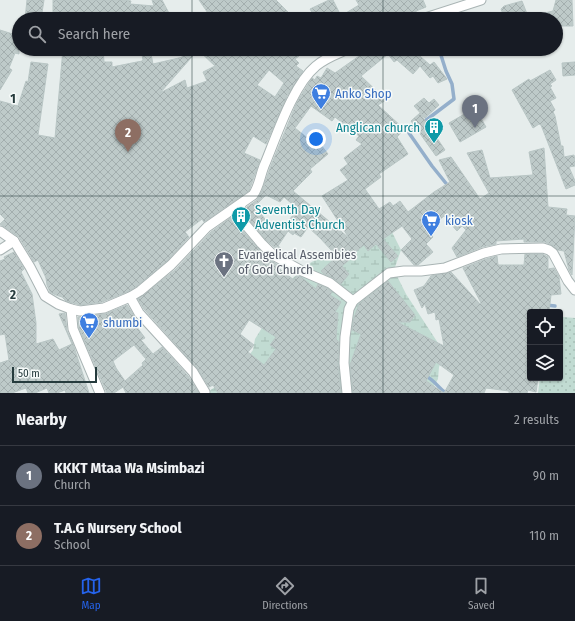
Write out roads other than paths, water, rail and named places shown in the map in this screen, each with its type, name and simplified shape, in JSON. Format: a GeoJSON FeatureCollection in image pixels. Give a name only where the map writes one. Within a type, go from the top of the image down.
{"type":"FeatureCollection","features":[{"type":"Feature","properties":{"kind":"street"},"geometry":{"type":"LineString","coordinates":[[444,12],[481,0]]}},
{"type":"Feature","properties":{"kind":"street"},"geometry":{"type":"LineString","coordinates":[[0,231],[14,241],[45,296],[71,309],[80,311],[104,308],[130,297],[171,266],[207,227],[253,195],[257,189],[261,173],[274,140],[301,83],[314,67],[333,56]]}},
{"type":"Feature","properties":{"kind":"street"},"geometry":{"type":"LineString","coordinates":[[241,204],[239,216],[273,255],[302,271],[330,283],[353,301]]}},
{"type":"Feature","properties":{"kind":"street"},"geometry":{"type":"LineString","coordinates":[[0,250],[14,241]]}},
{"type":"Feature","properties":{"kind":"street"},"geometry":{"type":"LineString","coordinates":[[347,393],[344,363],[345,337],[349,309],[353,301],[389,273],[445,268],[500,249],[542,248],[553,253],[568,281],[575,290]]}},
{"type":"Feature","properties":{"kind":"street"},"geometry":{"type":"LineString","coordinates":[[130,297],[139,313],[194,372],[206,392]]}},
{"type":"Feature","properties":{"kind":"street"},"geometry":{"type":"LineString","coordinates":[[71,309],[73,330],[100,393]]}},
{"type":"Feature","properties":{"kind":"waterway"},"geometry":{"type":"LineString","coordinates":[[441,56],[452,84],[454,99],[409,133],[449,187]]}},
{"type":"Feature","properties":{"kind":"waterway"},"geometry":{"type":"LineString","coordinates":[[546,305],[555,306]]}},
{"type":"Feature","properties":{"kind":"waterway"},"geometry":{"type":"LineString","coordinates":[[424,375],[431,379],[446,393]]}},
{"type":"Feature","properties":{"kind":"place","name":"Anko Shop"},"geometry":{"type":"Point","coordinates":[321,110]}},
{"type":"Feature","properties":{"kind":"place","name":"KKKT Mtaa Wa Msimbazi"},"geometry":{"type":"Point","coordinates":[475,128]}},
{"type":"Feature","properties":{"kind":"place","name":"Anglican church"},"geometry":{"type":"Point","coordinates":[434,144]}},
{"type":"Feature","properties":{"kind":"place","name":"T.A.G Nursery School"},"geometry":{"type":"Point","coordinates":[128,152]}},
{"type":"Feature","properties":{"kind":"place","name":"Seventh Day Adventist Church"},"geometry":{"type":"Point","coordinates":[241,233]}},
{"type":"Feature","properties":{"kind":"place","name":"kiosk"},"geometry":{"type":"Point","coordinates":[431,237]}},
{"type":"Feature","properties":{"kind":"place","name":"Evangelical Assembies of God Church"},"geometry":{"type":"Point","coordinates":[224,278]}},
{"type":"Feature","properties":{"kind":"place","name":"shumbi"},"geometry":{"type":"Point","coordinates":[89,339]}}]}
